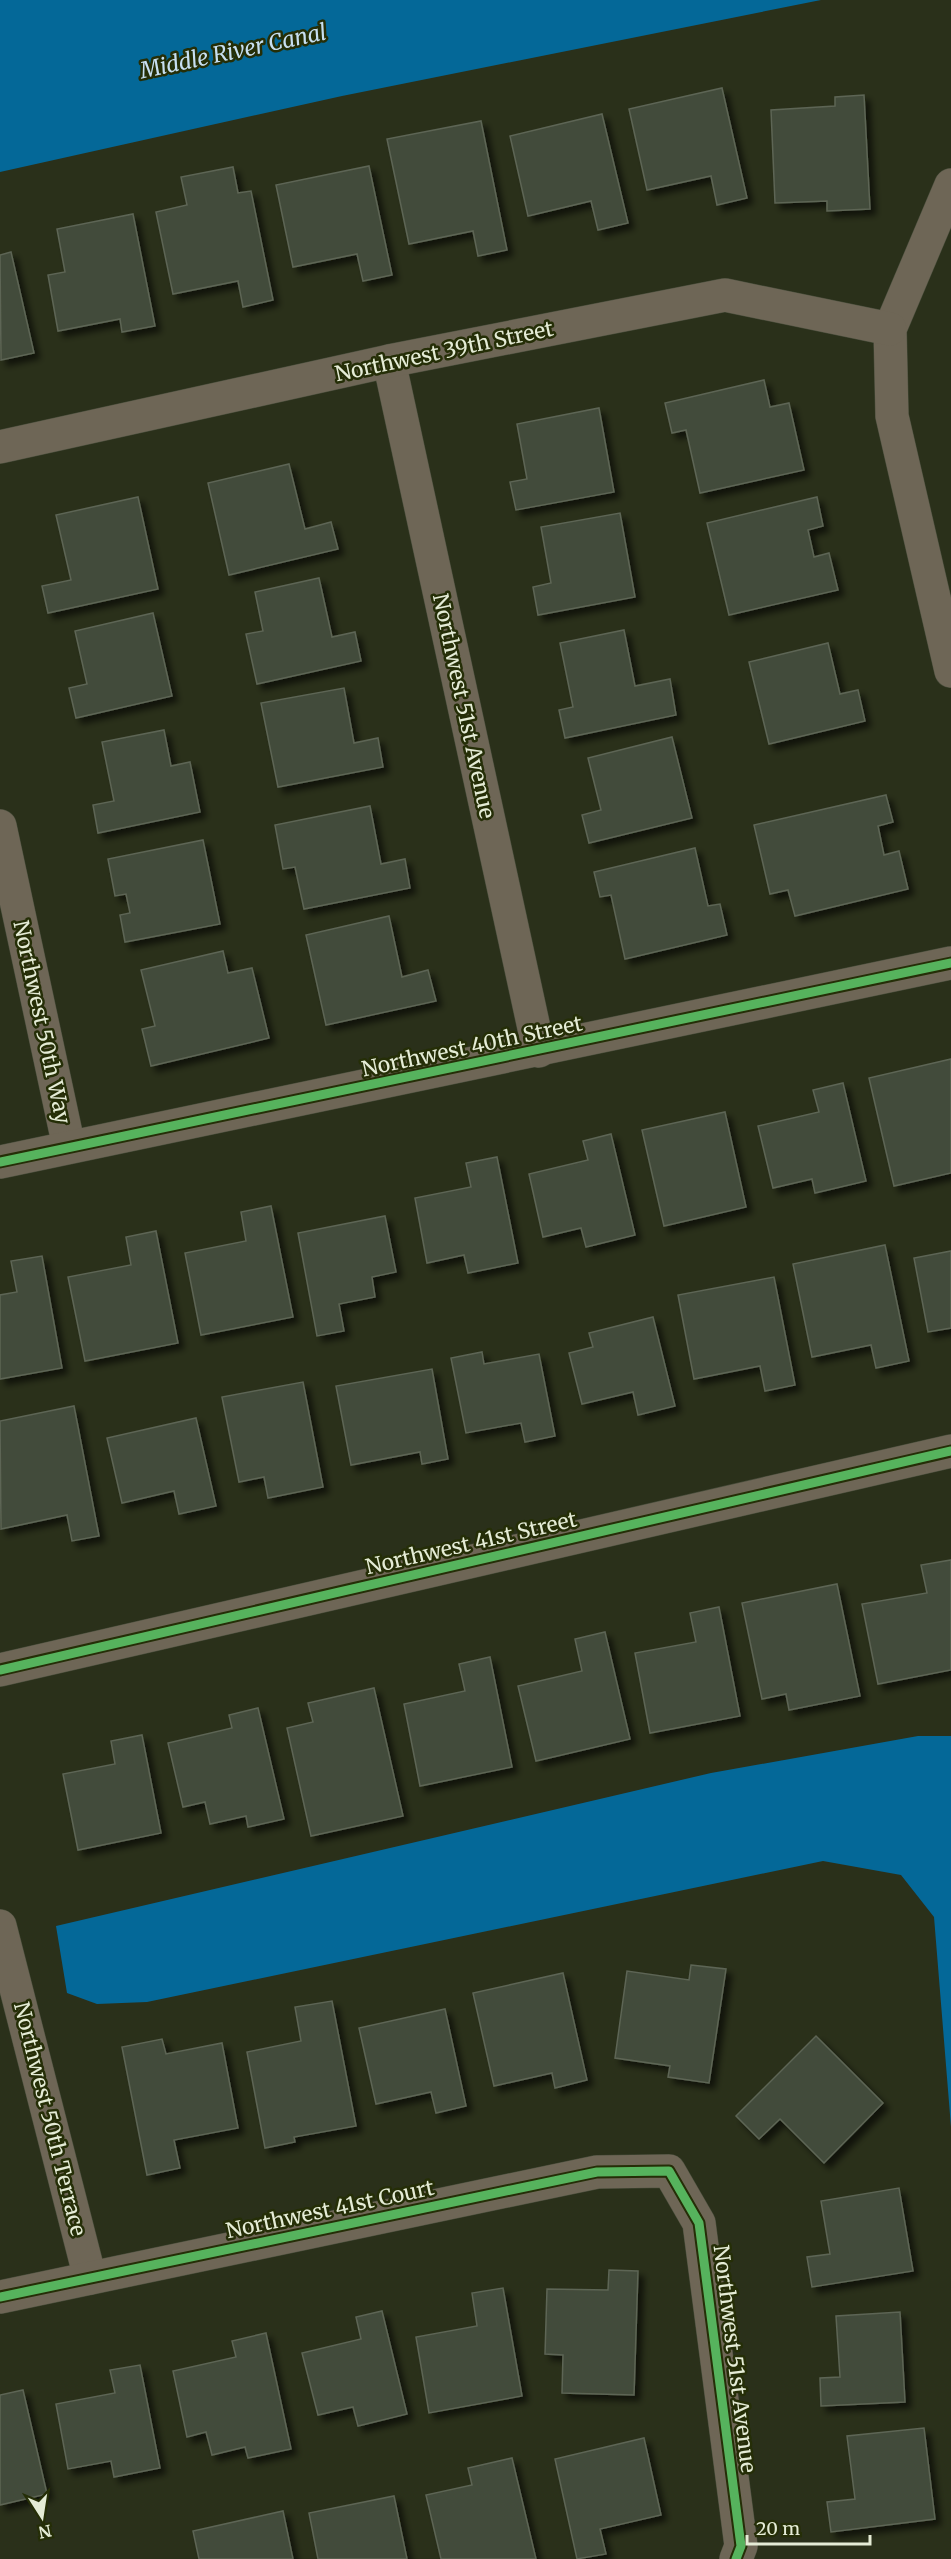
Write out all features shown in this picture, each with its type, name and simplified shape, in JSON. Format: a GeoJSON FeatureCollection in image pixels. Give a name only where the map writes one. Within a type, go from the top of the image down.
{"type":"FeatureCollection","features":[{"type":"Feature","properties":{"kind":"street"},"geometry":{"type":"LineString","coordinates":[[951,185],[890,329],[892,416],[951,671]]}},
{"type":"Feature","properties":{"kind":"street","name":"Northwest 39th Street"},"geometry":{"type":"LineString","coordinates":[[0,447],[389,361],[725,295],[890,329]]}},
{"type":"Feature","properties":{"kind":"street","name":"Northwest 51st Avenue"},"geometry":{"type":"LineString","coordinates":[[389,361],[539,1051]]}},
{"type":"Feature","properties":{"kind":"street","name":"Northwest 50th Way"},"geometry":{"type":"LineString","coordinates":[[0,826],[69,1147]]}},
{"type":"Feature","properties":{"kind":"street","name":"Northwest 40th Street"},"geometry":{"type":"LineString","coordinates":[[0,1162],[951,963]]}},
{"type":"Feature","properties":{"kind":"street","name":"Northwest 41st Street"},"geometry":{"type":"LineString","coordinates":[[0,1670],[951,1451]]}},
{"type":"Feature","properties":{"kind":"street","name":"Northwest 50th Terrace"},"geometry":{"type":"LineString","coordinates":[[0,1926],[90,2278]]}},
{"type":"Feature","properties":{"kind":"street","name":"Northwest 51st Avenue"},"geometry":{"type":"LineString","coordinates":[[669,2171],[699,2223],[741,2546],[736,2559]]}},
{"type":"Feature","properties":{"kind":"street","name":"Northwest 41st Court"},"geometry":{"type":"LineString","coordinates":[[0,2297],[597,2172],[669,2171]]}},
{"type":"Feature","properties":{"kind":"water","name":"Middle River Canal"},"geometry":{"type":"Polygon","coordinates":[[[0,0],[821,0],[342,96],[0,172],[0,0]]]}},
{"type":"Feature","properties":{"kind":"water"},"geometry":{"type":"Polygon","coordinates":[[[918,1736],[951,1736],[951,2127],[934,1917],[901,1875],[823,1861],[147,2002],[97,2004],[67,1993],[56,1926],[711,1773],[918,1736]]]}},
{"type":"Feature","properties":{"kind":"building"},"geometry":{"type":"Polygon","coordinates":[[[722,88],[747,198],[717,205],[711,176],[647,190],[629,109],[722,88]]]}},
{"type":"Feature","properties":{"kind":"building"},"geometry":{"type":"Polygon","coordinates":[[[864,95],[870,209],[827,211],[827,201],[775,203],[771,110],[835,106],[835,97],[864,95]]]}},
{"type":"Feature","properties":{"kind":"building"},"geometry":{"type":"Polygon","coordinates":[[[602,114],[628,223],[598,230],[591,201],[528,216],[510,136],[602,114]]]}},
{"type":"Feature","properties":{"kind":"building"},"geometry":{"type":"Polygon","coordinates":[[[481,121],[507,250],[478,256],[473,231],[409,244],[387,139],[481,121]]]}},
{"type":"Feature","properties":{"kind":"building"},"geometry":{"type":"Polygon","coordinates":[[[369,166],[392,275],[363,281],[357,254],[293,267],[276,185],[369,166]]]}},
{"type":"Feature","properties":{"kind":"building"},"geometry":{"type":"Polygon","coordinates":[[[233,167],[238,193],[251,191],[273,300],[243,307],[238,281],[173,294],[156,212],[187,205],[181,177],[233,167]]]}},
{"type":"Feature","properties":{"kind":"building"},"geometry":{"type":"Polygon","coordinates":[[[133,214],[155,326],[122,332],[120,319],[58,331],[48,275],[65,272],[57,229],[133,214]]]}},
{"type":"Feature","properties":{"kind":"building"},"geometry":{"type":"Polygon","coordinates":[[[11,252],[34,353],[1,360],[0,255],[11,252]]]}},
{"type":"Feature","properties":{"kind":"building"},"geometry":{"type":"Polygon","coordinates":[[[764,380],[770,407],[789,403],[804,470],[700,493],[686,430],[672,433],[665,403],[764,380]]]}},
{"type":"Feature","properties":{"kind":"building"},"geometry":{"type":"Polygon","coordinates":[[[599,408],[614,492],[516,510],[510,482],[527,479],[517,424],[599,408]]]}},
{"type":"Feature","properties":{"kind":"building"},"geometry":{"type":"Polygon","coordinates":[[[289,464],[305,529],[331,522],[338,549],[229,575],[208,483],[289,464]]]}},
{"type":"Feature","properties":{"kind":"building"},"geometry":{"type":"Polygon","coordinates":[[[138,497],[158,589],[48,613],[42,586],[71,580],[56,515],[138,497]]]}},
{"type":"Feature","properties":{"kind":"building"},"geometry":{"type":"Polygon","coordinates":[[[817,497],[823,526],[808,530],[814,557],[829,553],[838,590],[729,615],[707,523],[817,497]]]}},
{"type":"Feature","properties":{"kind":"building"},"geometry":{"type":"Polygon","coordinates":[[[620,513],[635,597],[538,615],[533,587],[551,583],[541,527],[620,513]]]}},
{"type":"Feature","properties":{"kind":"building"},"geometry":{"type":"Polygon","coordinates":[[[319,578],[332,637],[355,632],[361,661],[257,684],[246,634],[263,631],[255,592],[319,578]]]}},
{"type":"Feature","properties":{"kind":"building"},"geometry":{"type":"Polygon","coordinates":[[[153,613],[172,696],[76,718],[69,688],[87,684],[75,631],[153,613]]]}},
{"type":"Feature","properties":{"kind":"building"},"geometry":{"type":"Polygon","coordinates":[[[624,630],[635,686],[670,679],[676,715],[565,738],[559,710],[573,707],[560,643],[624,630]]]}},
{"type":"Feature","properties":{"kind":"building"},"geometry":{"type":"Polygon","coordinates":[[[828,643],[840,694],[858,690],[865,721],[769,744],[749,662],[828,643]]]}},
{"type":"Feature","properties":{"kind":"building"},"geometry":{"type":"Polygon","coordinates":[[[344,688],[354,743],[378,738],[383,767],[278,787],[261,703],[344,688]]]}},
{"type":"Feature","properties":{"kind":"building"},"geometry":{"type":"Polygon","coordinates":[[[164,730],[171,766],[190,762],[200,812],[98,833],[93,805],[114,801],[102,742],[164,730]]]}},
{"type":"Feature","properties":{"kind":"building"},"geometry":{"type":"Polygon","coordinates":[[[672,737],[692,818],[589,843],[582,815],[601,810],[588,758],[672,737]]]}},
{"type":"Feature","properties":{"kind":"building"},"geometry":{"type":"Polygon","coordinates":[[[886,795],[893,822],[878,826],[884,855],[899,851],[908,889],[795,916],[788,890],[770,894],[754,825],[886,795]]]}},
{"type":"Feature","properties":{"kind":"building"},"geometry":{"type":"Polygon","coordinates":[[[370,806],[381,864],[405,859],[410,888],[304,909],[295,867],[283,869],[275,825],[370,806]]]}},
{"type":"Feature","properties":{"kind":"building"},"geometry":{"type":"Polygon","coordinates":[[[203,840],[220,924],[125,942],[120,915],[130,913],[126,894],[115,896],[108,859],[203,840]]]}},
{"type":"Feature","properties":{"kind":"building"},"geometry":{"type":"Polygon","coordinates":[[[695,848],[708,906],[720,904],[727,935],[625,959],[611,895],[600,897],[594,872],[695,848]]]}},
{"type":"Feature","properties":{"kind":"building"},"geometry":{"type":"Polygon","coordinates":[[[389,916],[402,977],[428,970],[436,1001],[326,1025],[306,935],[389,916]]]}},
{"type":"Feature","properties":{"kind":"building"},"geometry":{"type":"Polygon","coordinates":[[[223,951],[228,973],[252,968],[269,1038],[151,1066],[142,1029],[155,1026],[141,970],[223,951]]]}},
{"type":"Feature","properties":{"kind":"building"},"geometry":{"type":"Polygon","coordinates":[[[951,1059],[951,1173],[894,1186],[869,1078],[951,1059]]]}},
{"type":"Feature","properties":{"kind":"building"},"geometry":{"type":"Polygon","coordinates":[[[843,1083],[866,1181],[815,1193],[812,1179],[773,1188],[758,1126],[819,1112],[813,1090],[843,1083]]]}},
{"type":"Feature","properties":{"kind":"building"},"geometry":{"type":"Polygon","coordinates":[[[725,1112],[746,1207],[664,1226],[642,1130],[725,1112]]]}},
{"type":"Feature","properties":{"kind":"building"},"geometry":{"type":"Polygon","coordinates":[[[611,1134],[635,1235],[586,1247],[581,1228],[543,1237],[529,1174],[588,1160],[583,1141],[611,1134]]]}},
{"type":"Feature","properties":{"kind":"building"},"geometry":{"type":"Polygon","coordinates":[[[497,1157],[518,1263],[468,1273],[464,1255],[427,1263],[415,1198],[471,1187],[466,1163],[497,1157]]]}},
{"type":"Feature","properties":{"kind":"building"},"geometry":{"type":"Polygon","coordinates":[[[271,1206],[293,1317],[201,1335],[185,1253],[246,1241],[241,1212],[271,1206]]]}},
{"type":"Feature","properties":{"kind":"building"},"geometry":{"type":"Polygon","coordinates":[[[385,1216],[396,1272],[372,1277],[375,1297],[339,1304],[344,1331],[317,1336],[298,1233],[385,1216]]]}},
{"type":"Feature","properties":{"kind":"building"},"geometry":{"type":"Polygon","coordinates":[[[156,1231],[178,1343],[85,1361],[68,1277],[131,1265],[126,1237],[156,1231]]]}},
{"type":"Feature","properties":{"kind":"building"},"geometry":{"type":"Polygon","coordinates":[[[885,1245],[909,1361],[876,1368],[871,1345],[812,1357],[793,1264],[885,1245]]]}},
{"type":"Feature","properties":{"kind":"building"},"geometry":{"type":"Polygon","coordinates":[[[951,1251],[951,1328],[928,1332],[914,1258],[951,1251]]]}},
{"type":"Feature","properties":{"kind":"building"},"geometry":{"type":"Polygon","coordinates":[[[42,1256],[62,1368],[0,1379],[0,1295],[17,1292],[11,1261],[42,1256]]]}},
{"type":"Feature","properties":{"kind":"building"},"geometry":{"type":"Polygon","coordinates":[[[774,1277],[795,1385],[765,1391],[760,1366],[694,1379],[678,1295],[774,1277]]]}},
{"type":"Feature","properties":{"kind":"building"},"geometry":{"type":"Polygon","coordinates":[[[653,1317],[675,1406],[638,1415],[633,1392],[582,1404],[569,1353],[593,1347],[589,1333],[653,1317]]]}},
{"type":"Feature","properties":{"kind":"building"},"geometry":{"type":"Polygon","coordinates":[[[482,1352],[484,1364],[539,1354],[555,1436],[525,1442],[521,1423],[466,1433],[451,1358],[482,1352]]]}},
{"type":"Feature","properties":{"kind":"building"},"geometry":{"type":"Polygon","coordinates":[[[432,1369],[448,1459],[422,1464],[420,1452],[351,1465],[336,1386],[432,1369]]]}},
{"type":"Feature","properties":{"kind":"building"},"geometry":{"type":"Polygon","coordinates":[[[303,1382],[323,1487],[268,1498],[264,1477],[239,1482],[222,1397],[303,1382]]]}},
{"type":"Feature","properties":{"kind":"building"},"geometry":{"type":"Polygon","coordinates":[[[74,1406],[99,1536],[72,1541],[67,1515],[1,1529],[0,1421],[74,1406]]]}},
{"type":"Feature","properties":{"kind":"building"},"geometry":{"type":"Polygon","coordinates":[[[196,1418],[216,1506],[179,1514],[174,1491],[122,1503],[107,1438],[196,1418]]]}},
{"type":"Feature","properties":{"kind":"building"},"geometry":{"type":"Polygon","coordinates":[[[951,1560],[951,1670],[878,1684],[862,1604],[927,1593],[921,1565],[951,1560]]]}},
{"type":"Feature","properties":{"kind":"building"},"geometry":{"type":"Polygon","coordinates":[[[837,1584],[860,1696],[789,1710],[786,1694],[762,1699],[742,1603],[837,1584]]]}},
{"type":"Feature","properties":{"kind":"building"},"geometry":{"type":"Polygon","coordinates":[[[719,1607],[740,1716],[650,1733],[635,1653],[696,1642],[690,1613],[719,1607]]]}},
{"type":"Feature","properties":{"kind":"building"},"geometry":{"type":"Polygon","coordinates":[[[605,1632],[630,1739],[536,1761],[518,1686],[582,1671],[575,1639],[605,1632]]]}},
{"type":"Feature","properties":{"kind":"building"},"geometry":{"type":"Polygon","coordinates":[[[490,1657],[512,1767],[420,1786],[404,1704],[465,1691],[459,1664],[490,1657]]]}},
{"type":"Feature","properties":{"kind":"building"},"geometry":{"type":"Polygon","coordinates":[[[374,1688],[403,1816],[311,1836],[287,1728],[313,1722],[308,1703],[374,1688]]]}},
{"type":"Feature","properties":{"kind":"building"},"geometry":{"type":"Polygon","coordinates":[[[258,1708],[284,1819],[248,1827],[246,1816],[210,1824],[205,1802],[183,1807],[168,1743],[232,1728],[229,1715],[258,1708]]]}},
{"type":"Feature","properties":{"kind":"building"},"geometry":{"type":"Polygon","coordinates":[[[142,1735],[161,1833],[78,1850],[63,1774],[115,1764],[111,1741],[142,1735]]]}},
{"type":"Feature","properties":{"kind":"building"},"geometry":{"type":"Polygon","coordinates":[[[691,1965],[726,1969],[709,2083],[668,2077],[670,2066],[615,2058],[627,1971],[689,1980],[691,1965]]]}},
{"type":"Feature","properties":{"kind":"building"},"geometry":{"type":"Polygon","coordinates":[[[563,1973],[587,2080],[555,2088],[552,2073],[494,2086],[473,1993],[563,1973]]]}},
{"type":"Feature","properties":{"kind":"building"},"geometry":{"type":"Polygon","coordinates":[[[332,2001],[356,2126],[294,2137],[295,2142],[265,2148],[247,2052],[301,2041],[295,2007],[332,2001]]]}},
{"type":"Feature","properties":{"kind":"building"},"geometry":{"type":"Polygon","coordinates":[[[445,2009],[466,2106],[436,2113],[431,2092],[376,2104],[359,2028],[445,2009]]]}},
{"type":"Feature","properties":{"kind":"building"},"geometry":{"type":"Polygon","coordinates":[[[816,2036],[883,2103],[824,2163],[780,2119],[759,2139],[736,2116],[816,2036]]]}},
{"type":"Feature","properties":{"kind":"building"},"geometry":{"type":"Polygon","coordinates":[[[162,2039],[166,2054],[222,2043],[238,2128],[174,2140],[180,2168],[147,2175],[122,2047],[162,2039]]]}},
{"type":"Feature","properties":{"kind":"building"},"geometry":{"type":"Polygon","coordinates":[[[899,2188],[913,2271],[812,2287],[807,2257],[830,2254],[821,2201],[899,2188]]]}},
{"type":"Feature","properties":{"kind":"building"},"geometry":{"type":"Polygon","coordinates":[[[609,2270],[638,2271],[634,2395],[562,2393],[563,2355],[545,2354],[547,2289],[608,2290],[609,2270]]]}},
{"type":"Feature","properties":{"kind":"building"},"geometry":{"type":"Polygon","coordinates":[[[503,2288],[522,2396],[429,2413],[416,2337],[477,2326],[472,2293],[503,2288]]]}},
{"type":"Feature","properties":{"kind":"building"},"geometry":{"type":"Polygon","coordinates":[[[382,2311],[407,2414],[358,2426],[353,2407],[318,2415],[302,2353],[361,2339],[356,2317],[382,2311]]]}},
{"type":"Feature","properties":{"kind":"building"},"geometry":{"type":"Polygon","coordinates":[[[900,2312],[905,2402],[821,2406],[820,2378],[840,2377],[836,2316],[900,2312]]]}},
{"type":"Feature","properties":{"kind":"building"},"geometry":{"type":"Polygon","coordinates":[[[266,2333],[291,2449],[248,2458],[245,2447],[212,2455],[206,2432],[187,2437],[173,2371],[236,2357],[232,2341],[266,2333]]]}},
{"type":"Feature","properties":{"kind":"building"},"geometry":{"type":"Polygon","coordinates":[[[140,2365],[160,2468],[114,2477],[111,2461],[68,2469],[56,2404],[115,2393],[110,2370],[140,2365]]]}},
{"type":"Feature","properties":{"kind":"building"},"geometry":{"type":"Polygon","coordinates":[[[23,2390],[47,2494],[0,2505],[0,2395],[23,2390]]]}},
{"type":"Feature","properties":{"kind":"building"},"geometry":{"type":"Polygon","coordinates":[[[924,2428],[935,2519],[831,2532],[827,2502],[855,2499],[847,2436],[924,2428]]]}},
{"type":"Feature","properties":{"kind":"building"},"geometry":{"type":"Polygon","coordinates":[[[644,2438],[661,2515],[600,2529],[606,2554],[577,2559],[555,2459],[644,2438]]]}},
{"type":"Feature","properties":{"kind":"building"},"geometry":{"type":"Polygon","coordinates":[[[512,2458],[536,2559],[441,2559],[426,2495],[472,2485],[468,2468],[512,2458]]]}},
{"type":"Feature","properties":{"kind":"building"},"geometry":{"type":"Polygon","coordinates":[[[394,2496],[407,2559],[318,2559],[309,2513],[394,2496]]]}},
{"type":"Feature","properties":{"kind":"building"},"geometry":{"type":"Polygon","coordinates":[[[283,2511],[293,2559],[199,2559],[193,2531],[283,2511]]]}},
{"type":"Feature","properties":{"kind":"cycle path"},"geometry":{"type":"LineString","coordinates":[[0,1162],[951,963]]}},
{"type":"Feature","properties":{"kind":"cycle path"},"geometry":{"type":"LineString","coordinates":[[0,1670],[951,1451]]}},
{"type":"Feature","properties":{"kind":"cycle path"},"geometry":{"type":"LineString","coordinates":[[0,2297],[597,2172],[669,2171],[699,2223],[741,2546],[736,2559]]}}]}
